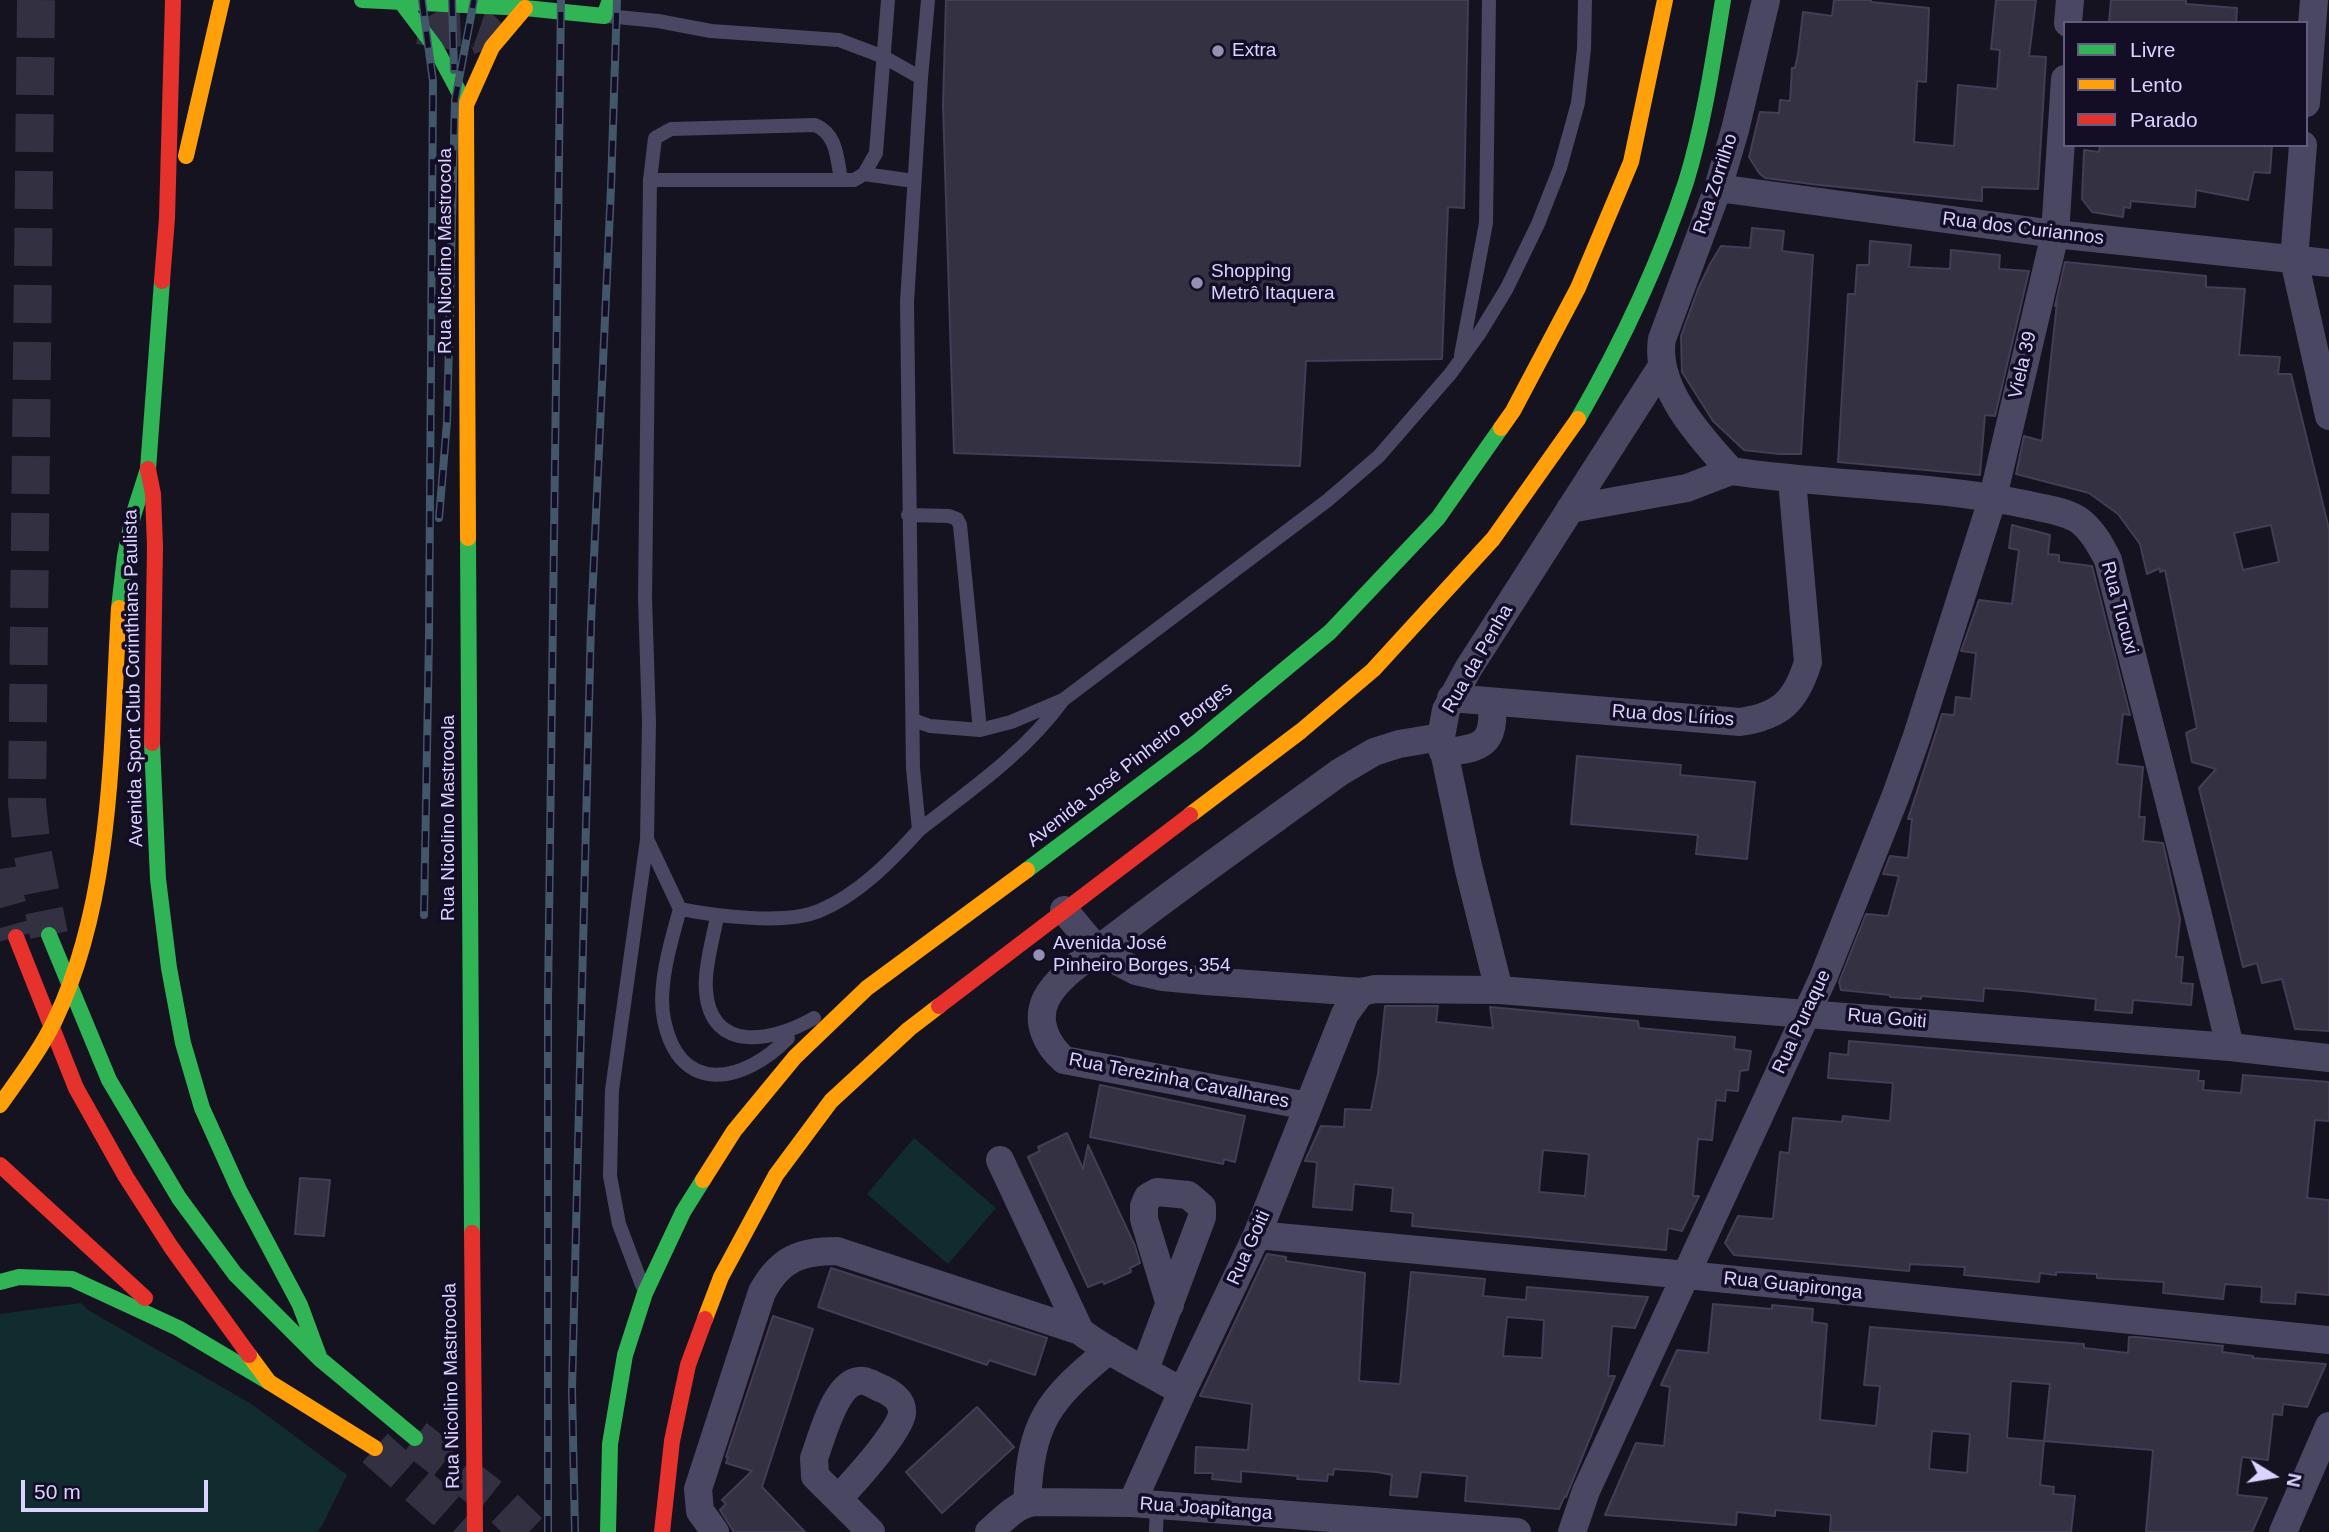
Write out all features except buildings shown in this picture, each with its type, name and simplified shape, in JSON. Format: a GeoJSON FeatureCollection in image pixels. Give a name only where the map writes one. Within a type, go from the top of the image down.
{"type":"FeatureCollection","features":[{"type":"Feature","properties":{"kind":"main road","name":"Avenida Sport Club Corinthians Paulista"},"geometry":{"type":"LineString","coordinates":[[0,1105],[35,1054],[59,1012],[76,967],[88,919],[103,826],[125,556],[133,516],[148,469],[167,218],[173,0]]}},
{"type":"Feature","properties":{"kind":"main road"},"geometry":{"type":"LineString","coordinates":[[167,218],[183,171],[222,0]]}},
{"type":"Feature","properties":{"kind":"main road"},"geometry":{"type":"LineString","coordinates":[[362,0],[525,8],[607,8]]}},
{"type":"Feature","properties":{"kind":"main road","name":"Avenida José Pinheiro Borges"},"geometry":{"type":"LineString","coordinates":[[608,1532],[610,1444],[625,1355],[645,1293],[683,1212],[734,1131],[795,1057],[867,988],[1196,743],[1320,641],[1438,518],[1513,411],[1578,288],[1603,233],[1631,162],[1665,0]]}},
{"type":"Feature","properties":{"kind":"main road"},"geometry":{"type":"LineString","coordinates":[[662,1532],[673,1441],[688,1365],[721,1277],[776,1175],[831,1101],[909,1029],[1301,732],[1373,670],[1493,539],[1578,419],[1612,359],[1661,248],[1686,181],[1708,90],[1723,0]]}},
{"type":"Feature","properties":{"kind":"main road","name":"Rua Nicolino Mastrocola"},"geometry":{"type":"LineString","coordinates":[[401,2],[435,47],[467,104]]}},
{"type":"Feature","properties":{"kind":"main road","name":"Rua Nicolino Mastrocola"},"geometry":{"type":"LineString","coordinates":[[475,1532],[467,104],[492,47],[525,8]]}},
{"type":"Feature","properties":{"kind":"main road","name":"Avenida Sport Club Corinthians Paulista"},"geometry":{"type":"LineString","coordinates":[[148,469],[153,494],[155,546],[152,771],[158,879],[178,1018],[202,1108],[239,1191],[300,1305],[320,1359]]}},
{"type":"Feature","properties":{"kind":"main road"},"geometry":{"type":"LineString","coordinates":[[49,935],[109,1080],[179,1198],[234,1274],[320,1359],[415,1438]]}},
{"type":"Feature","properties":{"kind":"main road"},"geometry":{"type":"LineString","coordinates":[[16,937],[76,1088],[126,1177],[171,1247],[269,1382]]}},
{"type":"Feature","properties":{"kind":"main road"},"geometry":{"type":"LineString","coordinates":[[0,1165],[178,1328]]}},
{"type":"Feature","properties":{"kind":"main road"},"geometry":{"type":"LineString","coordinates":[[0,1282],[19,1277],[72,1279],[178,1328],[375,1448]]}},
{"type":"Feature","properties":{"kind":"street","name":"Rua Zorrilho"},"geometry":{"type":"LineString","coordinates":[[1662,366],[1660,352],[1667,324],[1718,188],[1735,130],[1766,0]]}},
{"type":"Feature","properties":{"kind":"street"},"geometry":{"type":"LineString","coordinates":[[2068,21],[2070,0]]}},
{"type":"Feature","properties":{"kind":"street"},"geometry":{"type":"LineString","coordinates":[[2308,77],[2314,0]]}},
{"type":"Feature","properties":{"kind":"street","name":"Viela 39"},"geometry":{"type":"LineString","coordinates":[[1993,497],[2055,234],[2063,110]]}},
{"type":"Feature","properties":{"kind":"street"},"geometry":{"type":"LineString","coordinates":[[2303,147],[2294,260],[2329,416]]}},
{"type":"Feature","properties":{"kind":"street","name":"Rua dos Curiannos"},"geometry":{"type":"LineString","coordinates":[[1718,188],[2055,234],[2329,263]]}},
{"type":"Feature","properties":{"kind":"street"},"geometry":{"type":"LineString","coordinates":[[1570,509],[1687,488],[1731,471],[1696,430],[1671,390],[1662,366]]}},
{"type":"Feature","properties":{"kind":"street","name":"Rua da Penha"},"geometry":{"type":"LineString","coordinates":[[1499,990],[1468,866],[1442,744],[1442,724],[1451,698],[1662,366]]}},
{"type":"Feature","properties":{"kind":"street","name":"Rua Tucuxi"},"geometry":{"type":"LineString","coordinates":[[1731,471],[1793,480],[1993,497],[2058,511],[2079,519],[2096,537],[2108,560],[2230,1047]]}},
{"type":"Feature","properties":{"kind":"street","name":"Rua dos Lírios"},"geometry":{"type":"LineString","coordinates":[[1451,698],[1740,722],[1760,719],[1788,703],[1800,686],[1808,662],[1793,480]]}},
{"type":"Feature","properties":{"kind":"street","name":"Rua Puraque"},"geometry":{"type":"LineString","coordinates":[[1573,1532],[1586,1491],[1823,978],[1896,795],[1993,497]]}},
{"type":"Feature","properties":{"kind":"street"},"geometry":{"type":"LineString","coordinates":[[1098,951],[1340,772],[1374,752],[1399,744],[1442,744],[1462,750],[1483,744],[1488,740],[1494,720],[1492,702]]}},
{"type":"Feature","properties":{"kind":"street"},"geometry":{"type":"LineString","coordinates":[[1064,910],[1098,951],[1136,971],[1163,977],[1350,991]]}},
{"type":"Feature","properties":{"kind":"street","name":"Rua Terezinha Cavalhares"},"geometry":{"type":"LineString","coordinates":[[1098,951],[1060,980],[1045,1000],[1042,1020],[1045,1038],[1064,1060],[1308,1106]]}},
{"type":"Feature","properties":{"kind":"street","name":"Rua Goiti"},"geometry":{"type":"LineString","coordinates":[[1149,1513],[1182,1392],[1256,1235],[1345,1014],[1350,991],[1499,990],[2230,1047],[2329,1058]]}},
{"type":"Feature","properties":{"kind":"street"},"geometry":{"type":"LineString","coordinates":[[1000,1160],[1080,1331]]}},
{"type":"Feature","properties":{"kind":"street","name":"Rua Guapironga"},"geometry":{"type":"LineString","coordinates":[[1256,1235],[1687,1275],[2329,1340]]}},
{"type":"Feature","properties":{"kind":"street"},"geometry":{"type":"LineString","coordinates":[[713,1530],[700,1511],[698,1489],[762,1292],[770,1277],[784,1263],[802,1254],[837,1251],[1080,1331],[1182,1392]]}},
{"type":"Feature","properties":{"kind":"street"},"geometry":{"type":"LineString","coordinates":[[1145,1369],[1170,1305]]}},
{"type":"Feature","properties":{"kind":"street"},"geometry":{"type":"LineString","coordinates":[[989,1532],[1027,1503],[1031,1454],[1039,1427],[1053,1403],[1109,1350]]}},
{"type":"Feature","properties":{"kind":"street"},"geometry":{"type":"LineString","coordinates":[[2283,1532],[2329,1426]]}},
{"type":"Feature","properties":{"kind":"street"},"geometry":{"type":"LineString","coordinates":[[838,1499],[871,1532]]}},
{"type":"Feature","properties":{"kind":"street","name":"Rua Joapitanga"},"geometry":{"type":"LineString","coordinates":[[1027,1503],[1149,1513],[1517,1532]]}},
{"type":"Feature","properties":{"kind":"lane"},"geometry":{"type":"LineString","coordinates":[[650,180],[854,180],[864,174],[876,153],[888,0]]}},
{"type":"Feature","properties":{"kind":"lane"},"geometry":{"type":"LineString","coordinates":[[919,830],[913,768],[907,302],[928,0]]}},
{"type":"Feature","properties":{"kind":"lane"},"geometry":{"type":"LineString","coordinates":[[1460,360],[1486,223],[1489,0]]}},
{"type":"Feature","properties":{"kind":"lane"},"geometry":{"type":"LineString","coordinates":[[913,720],[930,726],[980,730],[1011,722],[1063,700],[1353,480],[1379,456],[1460,360],[1507,288],[1538,223],[1560,168],[1578,103],[1584,49],[1585,0]]}},
{"type":"Feature","properties":{"kind":"lane"},"geometry":{"type":"LineString","coordinates":[[607,8],[711,31],[839,40],[884,57],[921,78]]}},
{"type":"Feature","properties":{"kind":"lane"},"geometry":{"type":"LineString","coordinates":[[645,1293],[619,1224],[610,1176],[612,1090],[647,839],[649,722],[645,598],[650,180],[654,138],[671,129],[815,125],[825,129],[833,139],[841,180]]}},
{"type":"Feature","properties":{"kind":"lane"},"geometry":{"type":"LineString","coordinates":[[864,174],[914,181]]}},
{"type":"Feature","properties":{"kind":"lane"},"geometry":{"type":"LineString","coordinates":[[908,515],[949,516],[957,519],[960,525],[980,730]]}},
{"type":"Feature","properties":{"kind":"lane"},"geometry":{"type":"LineString","coordinates":[[680,909],[717,917],[775,918],[817,912],[847,897],[898,853],[919,830],[1026,744],[1045,725],[1063,700]]}},
{"type":"Feature","properties":{"kind":"lane"},"geometry":{"type":"LineString","coordinates":[[647,839],[680,909],[668,951],[663,1019],[676,1052],[697,1072],[727,1076],[772,1055],[798,1027]]}},
{"type":"Feature","properties":{"kind":"lane"},"geometry":{"type":"LineString","coordinates":[[717,917],[705,990],[711,1015],[722,1029],[738,1037],[755,1038],[798,1027],[867,988]]}},
{"type":"Feature","properties":{"kind":"green space"},"geometry":{"type":"Polygon","coordinates":[[[914,1138],[996,1208],[948,1264],[867,1194],[914,1138]]]}},
{"type":"Feature","properties":{"kind":"green space"},"geometry":{"type":"Polygon","coordinates":[[[81,1303],[88,1310],[253,1405],[347,1475],[317,1532],[0,1532],[0,1314],[81,1303]]]}},
{"type":"Feature","properties":{"kind":"tunnel"},"geometry":{"type":"LineString","coordinates":[[36,0],[27,803],[32,850],[49,935]]}},
{"type":"Feature","properties":{"kind":"tunnel"},"geometry":{"type":"LineString","coordinates":[[435,47],[437,34],[441,31],[467,27],[483,31],[492,47]]}},
{"type":"Feature","properties":{"kind":"tunnel"},"geometry":{"type":"LineString","coordinates":[[0,869],[16,937]]}},
{"type":"Feature","properties":{"kind":"tunnel"},"geometry":{"type":"LineString","coordinates":[[415,1438],[502,1506],[529,1532]]}},
{"type":"Feature","properties":{"kind":"tunnel"},"geometry":{"type":"LineString","coordinates":[[375,1448],[470,1532]]}},
{"type":"Feature","properties":{"kind":"railway"},"geometry":{"type":"LineString","coordinates":[[422,0],[433,81],[424,915]]}},
{"type":"Feature","properties":{"kind":"railway"},"geometry":{"type":"LineString","coordinates":[[452,0],[454,70]]}},
{"type":"Feature","properties":{"kind":"railway"},"geometry":{"type":"LineString","coordinates":[[439,518],[447,422],[455,100],[474,0]]}},
{"type":"Feature","properties":{"kind":"railway"},"geometry":{"type":"LineString","coordinates":[[548,1532],[548,998],[561,0]]}},
{"type":"Feature","properties":{"kind":"railway"},"geometry":{"type":"LineString","coordinates":[[575,1532],[572,1390],[591,623],[617,0]]}},
{"type":"Feature","properties":{"kind":"traffic: fast"},"geometry":{"type":"LineString","coordinates":[[362,0],[525,8],[604,16],[610,0]]}},
{"type":"Feature","properties":{"kind":"traffic: fast"},"geometry":{"type":"LineString","coordinates":[[1578,419],[1638,303],[1686,182],[1703,115],[1723,0]]}},
{"type":"Feature","properties":{"kind":"traffic: fast"},"geometry":{"type":"LineString","coordinates":[[401,2],[435,47],[466,105]]}},
{"type":"Feature","properties":{"kind":"traffic: fast"},"geometry":{"type":"LineString","coordinates":[[119,608],[133,516],[148,469],[162,281]]}},
{"type":"Feature","properties":{"kind":"traffic: fast"},"geometry":{"type":"LineString","coordinates":[[1027,870],[1196,743],[1330,632],[1438,518],[1501,428]]}},
{"type":"Feature","properties":{"kind":"traffic: fast"},"geometry":{"type":"LineString","coordinates":[[468,538],[472,1233]]}},
{"type":"Feature","properties":{"kind":"traffic: fast"},"geometry":{"type":"LineString","coordinates":[[152,743],[158,879],[169,968],[183,1043],[202,1108],[239,1190],[300,1305],[320,1359]]}},
{"type":"Feature","properties":{"kind":"traffic: fast"},"geometry":{"type":"LineString","coordinates":[[49,935],[109,1080],[179,1198],[235,1274],[320,1359],[415,1438]]}},
{"type":"Feature","properties":{"kind":"traffic: fast"},"geometry":{"type":"LineString","coordinates":[[608,1532],[610,1444],[625,1355],[645,1293],[683,1212],[703,1180]]}},
{"type":"Feature","properties":{"kind":"traffic: fast"},"geometry":{"type":"LineString","coordinates":[[0,1282],[19,1277],[72,1279],[178,1328],[269,1382]]}},
{"type":"Feature","properties":{"kind":"traffic: slow"},"geometry":{"type":"LineString","coordinates":[[186,156],[222,0]]}},
{"type":"Feature","properties":{"kind":"traffic: slow"},"geometry":{"type":"LineString","coordinates":[[1501,428],[1513,411],[1578,288],[1631,162],[1665,0]]}},
{"type":"Feature","properties":{"kind":"traffic: slow"},"geometry":{"type":"LineString","coordinates":[[468,538],[466,105],[492,47],[525,8]]}},
{"type":"Feature","properties":{"kind":"traffic: slow"},"geometry":{"type":"LineString","coordinates":[[1190,815],[1301,731],[1373,670],[1493,539],[1578,419]]}},
{"type":"Feature","properties":{"kind":"traffic: slow"},"geometry":{"type":"LineString","coordinates":[[0,1105],[55,1020],[89,923],[106,818],[119,608]]}},
{"type":"Feature","properties":{"kind":"traffic: slow"},"geometry":{"type":"LineString","coordinates":[[703,1180],[734,1131],[795,1057],[867,988],[1027,870]]}},
{"type":"Feature","properties":{"kind":"traffic: slow"},"geometry":{"type":"LineString","coordinates":[[705,1319],[721,1277],[776,1175],[831,1101],[909,1029],[939,1006]]}},
{"type":"Feature","properties":{"kind":"traffic: slow"},"geometry":{"type":"LineString","coordinates":[[249,1355],[269,1382],[375,1448]]}},
{"type":"Feature","properties":{"kind":"traffic: jam"},"geometry":{"type":"LineString","coordinates":[[162,281],[167,218],[173,0]]}},
{"type":"Feature","properties":{"kind":"traffic: jam"},"geometry":{"type":"LineString","coordinates":[[148,469],[153,494],[155,546],[152,743]]}},
{"type":"Feature","properties":{"kind":"traffic: jam"},"geometry":{"type":"LineString","coordinates":[[939,1006],[1190,815]]}},
{"type":"Feature","properties":{"kind":"traffic: jam"},"geometry":{"type":"LineString","coordinates":[[16,937],[76,1088],[126,1177],[171,1247],[249,1355]]}},
{"type":"Feature","properties":{"kind":"traffic: jam"},"geometry":{"type":"LineString","coordinates":[[0,1165],[145,1298]]}},
{"type":"Feature","properties":{"kind":"traffic: jam"},"geometry":{"type":"LineString","coordinates":[[472,1233],[475,1532]]}},
{"type":"Feature","properties":{"kind":"traffic: jam"},"geometry":{"type":"LineString","coordinates":[[662,1532],[672,1441],[688,1365],[705,1319]]}},
{"type":"Feature","properties":{"kind":"place","name":"Extra"},"geometry":{"type":"Point","coordinates":[1218,51]}},
{"type":"Feature","properties":{"kind":"place","name":"Shopping Metrô Itaquera"},"geometry":{"type":"Point","coordinates":[1197,283]}},
{"type":"Feature","properties":{"kind":"place","name":"Avenida José Pinheiro Borges, 354"},"geometry":{"type":"Point","coordinates":[1039,955]}}]}
